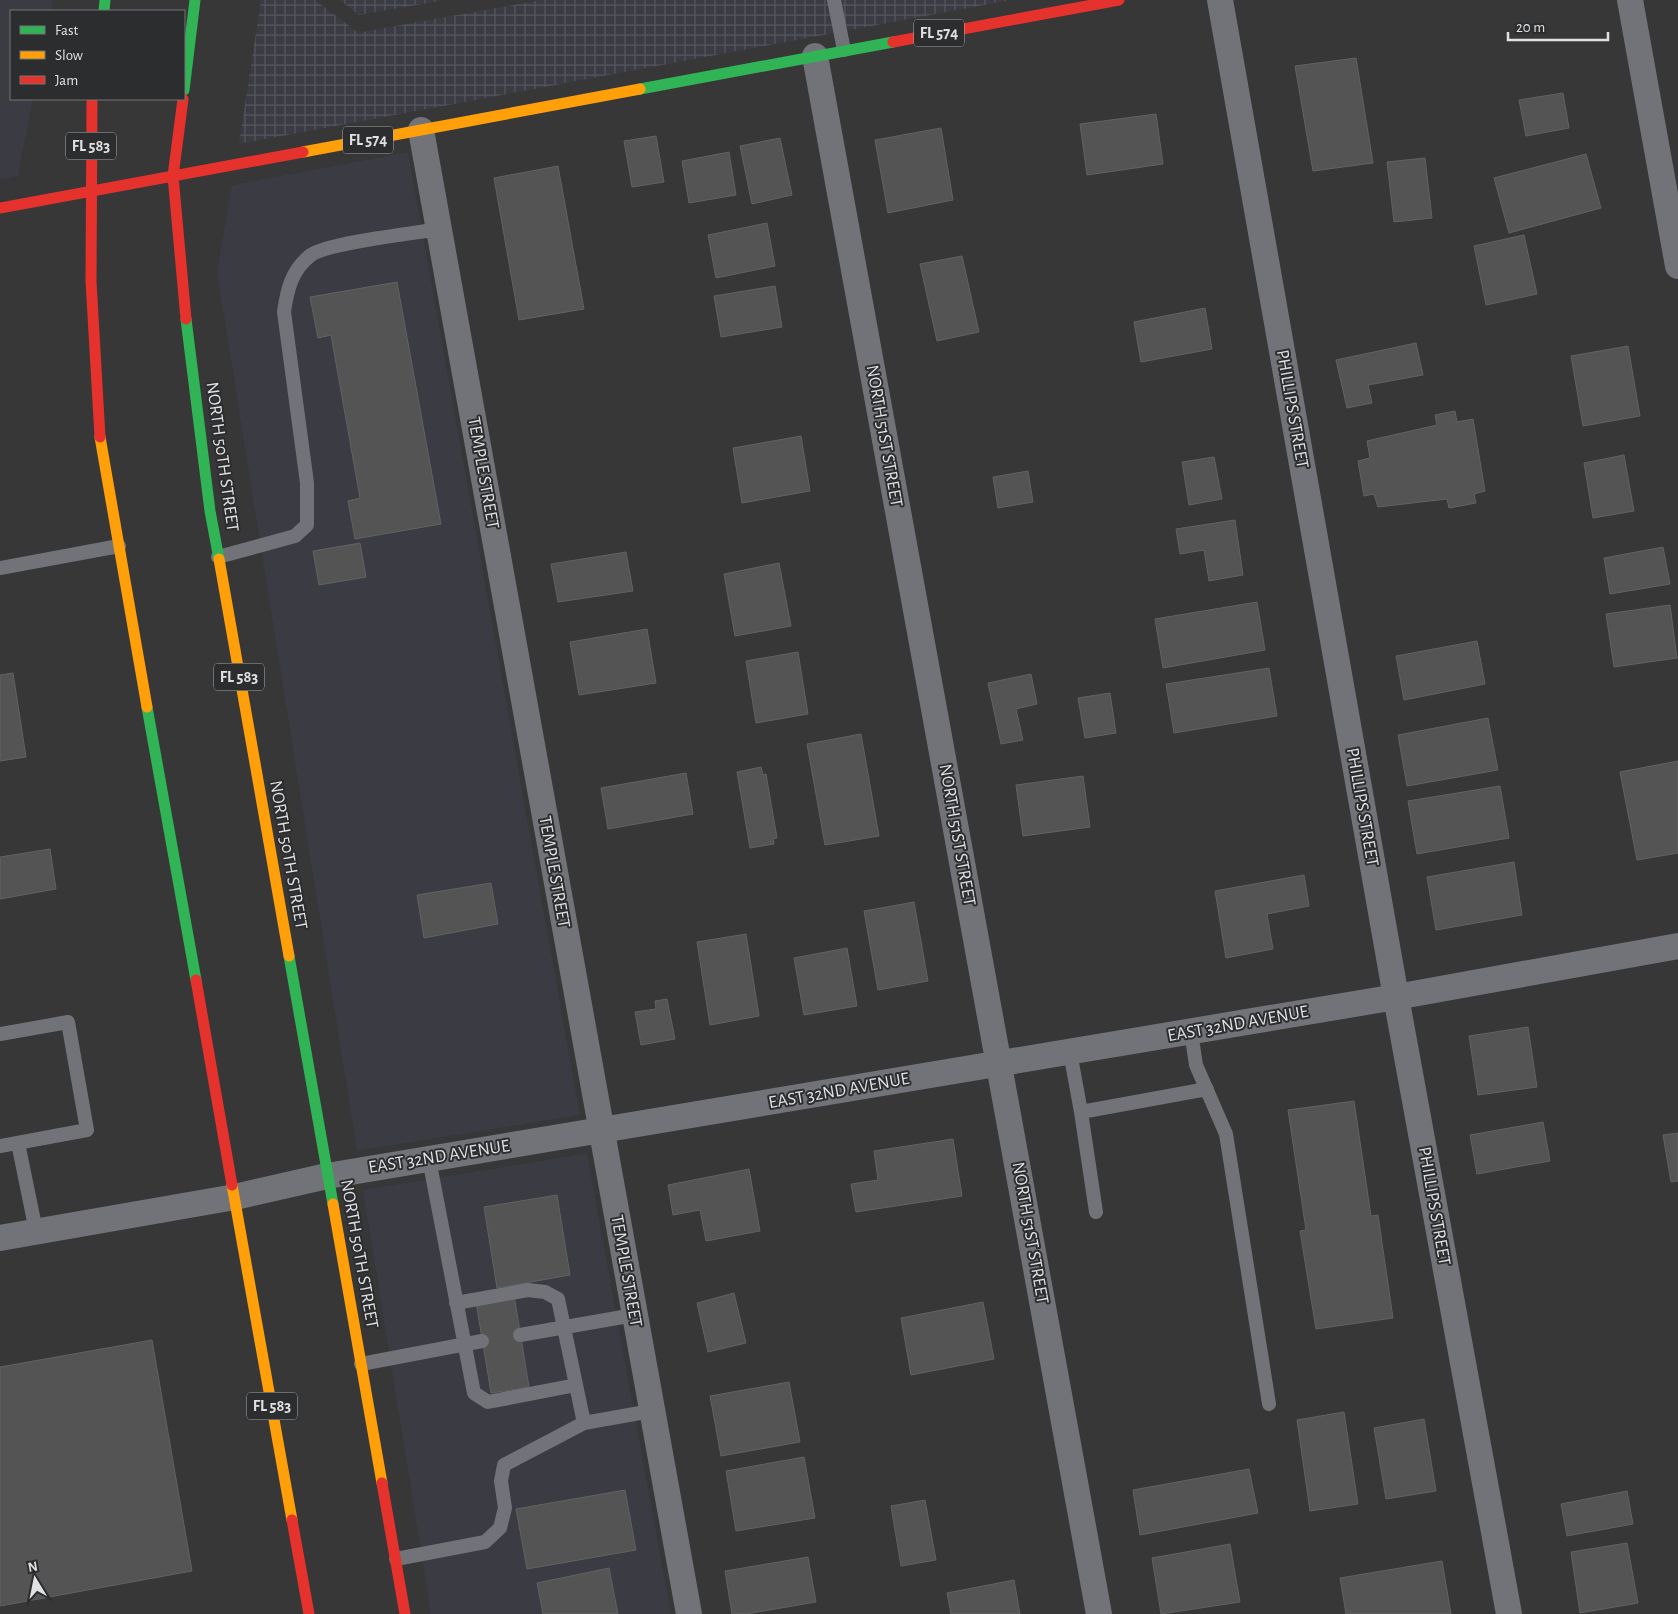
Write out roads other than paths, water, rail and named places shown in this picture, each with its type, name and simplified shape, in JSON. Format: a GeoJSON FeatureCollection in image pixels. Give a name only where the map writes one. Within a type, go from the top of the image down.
{"type":"FeatureCollection","features":[{"type":"Feature","properties":{"kind":"main road"},"geometry":{"type":"LineString","coordinates":[[185,82],[195,0]]}},
{"type":"Feature","properties":{"kind":"main road","name":"FL 574"},"geometry":{"type":"LineString","coordinates":[[0,208],[1119,0]]}},
{"type":"Feature","properties":{"kind":"main road","name":"FL 583"},"geometry":{"type":"LineString","coordinates":[[92,100],[91,281],[100,442],[309,1614]]}},
{"type":"Feature","properties":{"kind":"main road","name":"NORTH 50TH STREET"},"geometry":{"type":"LineString","coordinates":[[183,100],[173,176],[186,317],[210,511],[405,1614]]}},
{"type":"Feature","properties":{"kind":"street","name":"PHILLIPS STREET"},"geometry":{"type":"LineString","coordinates":[[1220,0],[1396,997],[1509,1614]]}},
{"type":"Feature","properties":{"kind":"street"},"geometry":{"type":"LineString","coordinates":[[1630,0],[1678,266]]}},
{"type":"Feature","properties":{"kind":"street","name":"NORTH 51ST STREET"},"geometry":{"type":"LineString","coordinates":[[815,56],[1099,1614]]}},
{"type":"Feature","properties":{"kind":"street","name":"TEMPLE STREET"},"geometry":{"type":"LineString","coordinates":[[422,130],[688,1614]]}},
{"type":"Feature","properties":{"kind":"street","name":"EAST 32ND AVENUE"},"geometry":{"type":"LineString","coordinates":[[0,1238],[235,1197],[327,1176],[1191,1032],[1678,946]]}},
{"type":"Feature","properties":{"kind":"lane"},"geometry":{"type":"LineString","coordinates":[[834,0],[844,50]]}},
{"type":"Feature","properties":{"kind":"lane"},"geometry":{"type":"LineString","coordinates":[[218,557],[295,536],[307,525],[307,483],[284,312],[287,288],[297,270],[312,254],[341,246],[440,229]]}},
{"type":"Feature","properties":{"kind":"lane"},"geometry":{"type":"LineString","coordinates":[[0,568],[119,546]]}},
{"type":"Feature","properties":{"kind":"lane"},"geometry":{"type":"LineString","coordinates":[[0,1034],[68,1022],[86,1130],[0,1146]]}},
{"type":"Feature","properties":{"kind":"lane"},"geometry":{"type":"LineString","coordinates":[[1191,1032],[1196,1065],[1226,1134],[1269,1404]]}},
{"type":"Feature","properties":{"kind":"lane"},"geometry":{"type":"LineString","coordinates":[[1070,1052],[1082,1112],[1096,1212]]}},
{"type":"Feature","properties":{"kind":"lane"},"geometry":{"type":"LineString","coordinates":[[1082,1112],[1207,1090]]}},
{"type":"Feature","properties":{"kind":"lane"},"geometry":{"type":"LineString","coordinates":[[18,1143],[36,1232]]}},
{"type":"Feature","properties":{"kind":"lane"},"geometry":{"type":"LineString","coordinates":[[429,1159],[474,1394],[488,1402],[576,1385]]}},
{"type":"Feature","properties":{"kind":"lane"},"geometry":{"type":"LineString","coordinates":[[456,1303],[528,1290],[544,1292],[558,1299],[584,1423]]}},
{"type":"Feature","properties":{"kind":"lane"},"geometry":{"type":"LineString","coordinates":[[520,1335],[634,1315]]}},
{"type":"Feature","properties":{"kind":"lane"},"geometry":{"type":"LineString","coordinates":[[361,1364],[482,1341]]}},
{"type":"Feature","properties":{"kind":"lane"},"geometry":{"type":"LineString","coordinates":[[396,1559],[485,1542],[500,1528],[505,1508],[501,1481],[504,1466],[584,1423],[651,1411]]}}]}
